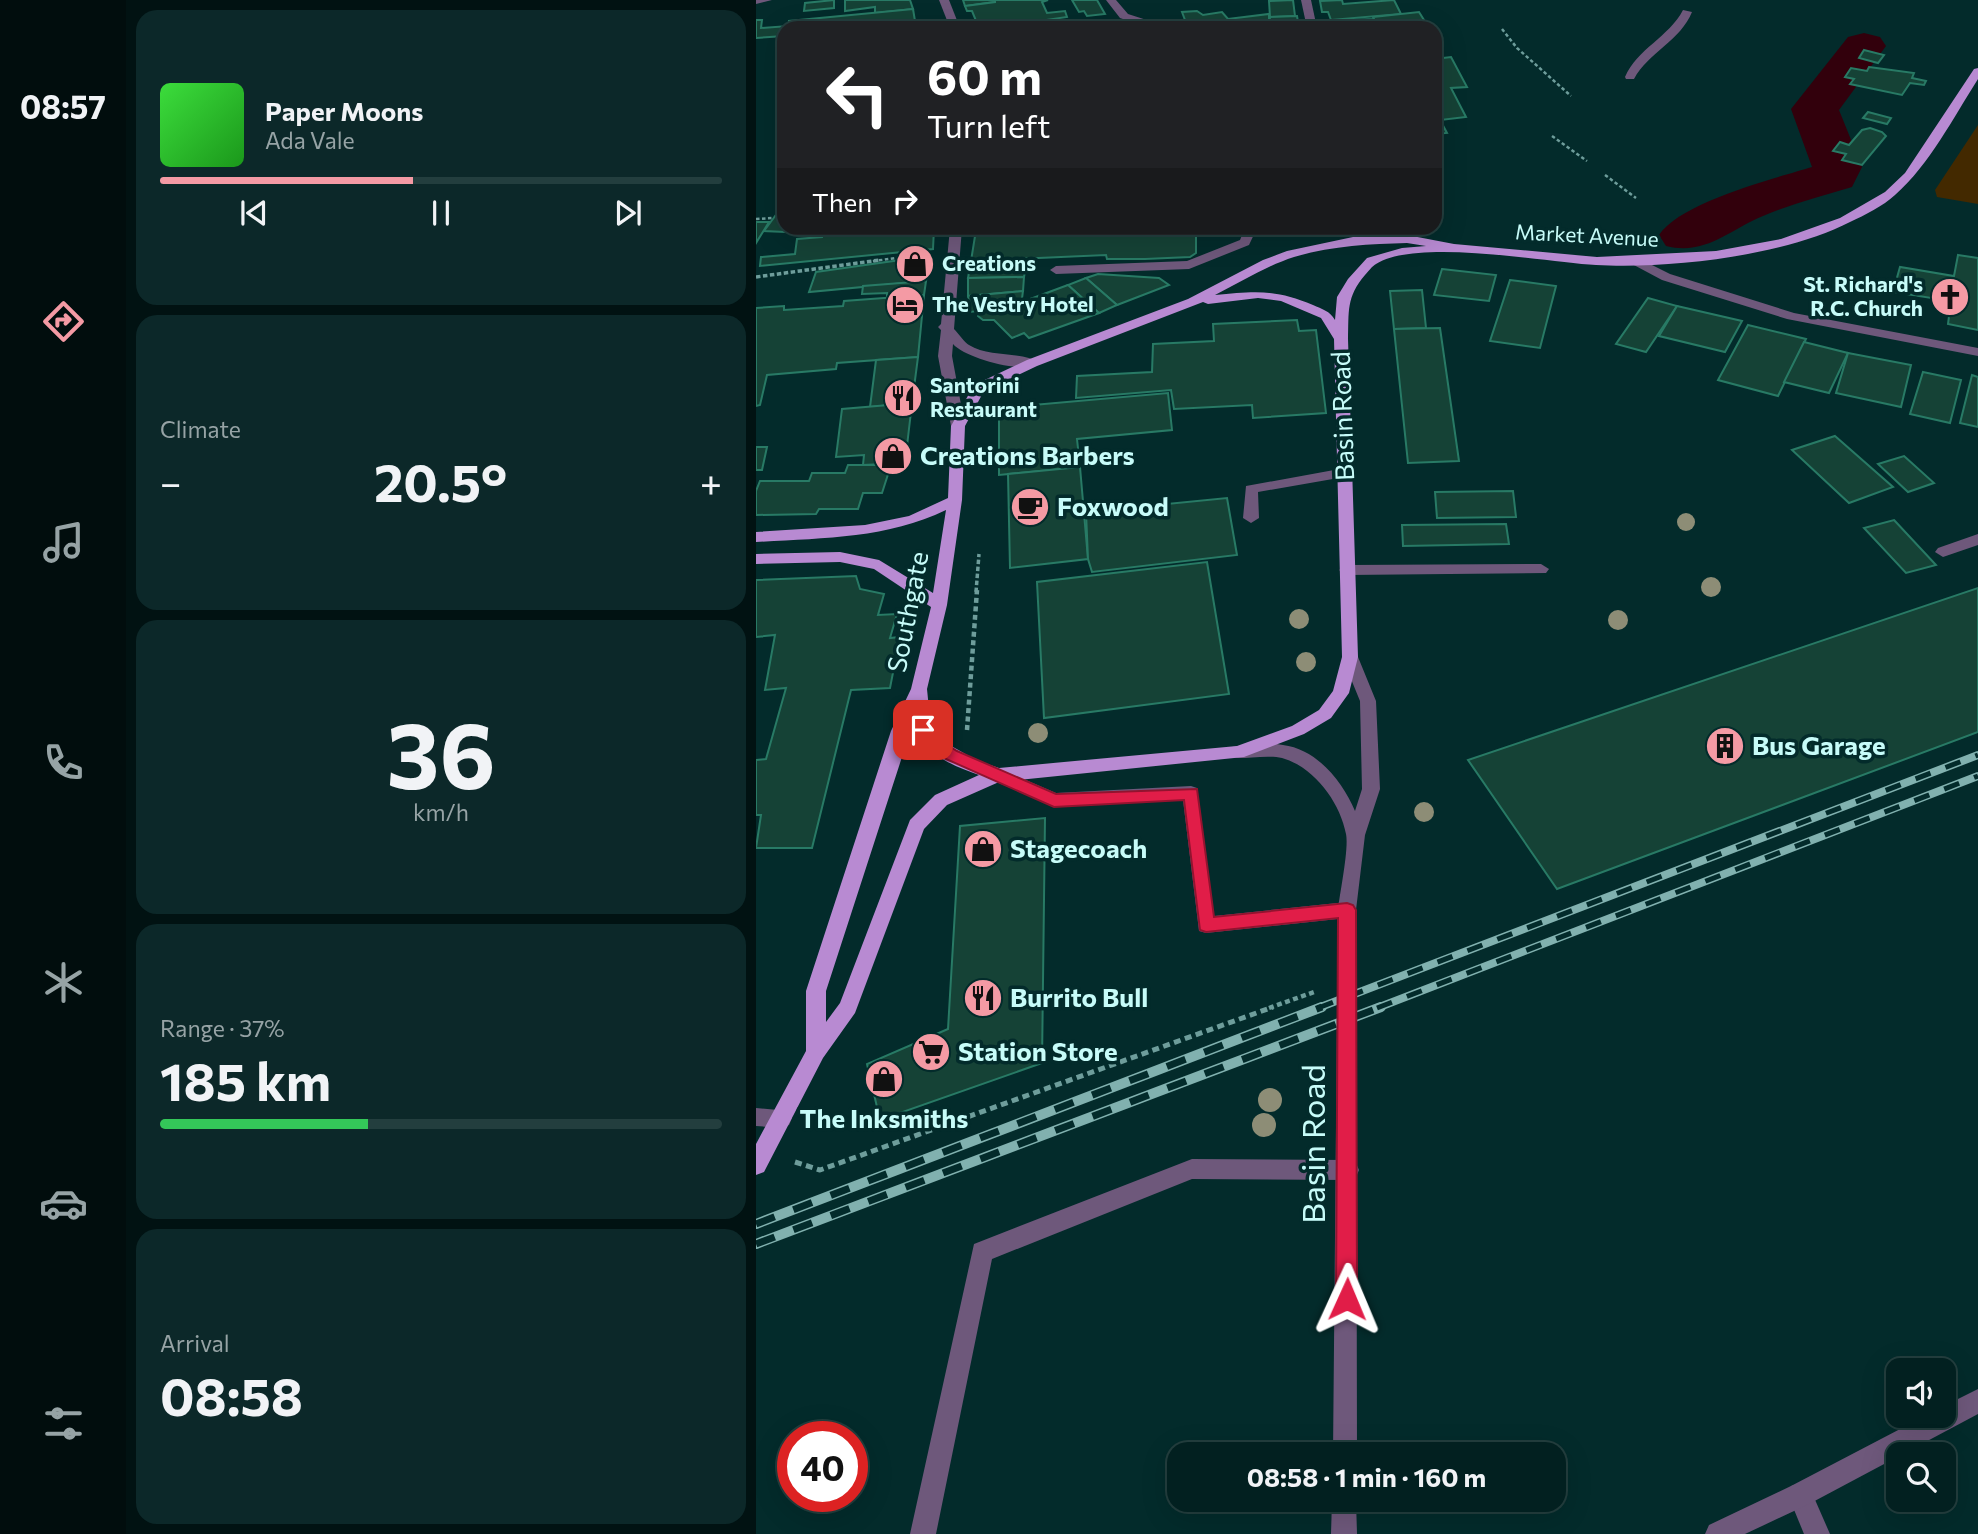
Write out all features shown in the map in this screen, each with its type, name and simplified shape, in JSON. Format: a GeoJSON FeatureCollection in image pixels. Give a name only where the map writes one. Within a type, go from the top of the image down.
{"type":"FeatureCollection","features":[{"type":"Feature","properties":{"kind":"main road","name":"Market Avenue"},"geometry":{"type":"LineString","coordinates":[[1454,248],[1597,261],[1636,261],[1716,255],[1784,242],[1844,221],[1889,195],[1909,175],[1978,71]]}},
{"type":"Feature","properties":{"kind":"main road"},"geometry":{"type":"LineString","coordinates":[[1194,302],[1267,263],[1291,254],[1353,241],[1407,239],[1454,248]]}},
{"type":"Feature","properties":{"kind":"main road"},"geometry":{"type":"LineString","coordinates":[[1341,339],[1343,297],[1352,282],[1371,261],[1402,251],[1454,248]]}},
{"type":"Feature","properties":{"kind":"main road","name":"Basin Road"},"geometry":{"type":"LineString","coordinates":[[1194,302],[1258,295],[1284,297],[1326,315],[1341,339],[1350,657]]}},
{"type":"Feature","properties":{"kind":"main road","name":"Southgate"},"geometry":{"type":"LineString","coordinates":[[1194,302],[1032,363],[979,388],[958,426],[955,500],[939,605],[919,689],[923,730],[933,744],[961,760],[998,775],[1238,752],[1298,730],[1325,714],[1341,693],[1350,657]]}},
{"type":"Feature","properties":{"kind":"main road"},"geometry":{"type":"LineString","coordinates":[[756,537],[865,530],[913,520],[955,500]]}},
{"type":"Feature","properties":{"kind":"main road"},"geometry":{"type":"LineString","coordinates":[[756,559],[840,557],[879,565],[939,605]]}},
{"type":"Feature","properties":{"kind":"main road"},"geometry":{"type":"LineString","coordinates":[[816,1052],[816,991],[900,731],[919,689]]}},
{"type":"Feature","properties":{"kind":"main road"},"geometry":{"type":"LineString","coordinates":[[760,1159],[816,1052],[848,1007],[916,825],[942,800],[998,775]]}},
{"type":"Feature","properties":{"kind":"street"},"geometry":{"type":"LineString","coordinates":[[756,1],[767,0]]}},
{"type":"Feature","properties":{"kind":"street"},"geometry":{"type":"LineString","coordinates":[[944,0],[952,21]]}},
{"type":"Feature","properties":{"kind":"street"},"geometry":{"type":"LineString","coordinates":[[1111,0],[1124,16],[1140,21]]}},
{"type":"Feature","properties":{"kind":"street"},"geometry":{"type":"LineString","coordinates":[[1306,0],[1310,21]]}},
{"type":"Feature","properties":{"kind":"street"},"geometry":{"type":"LineString","coordinates":[[1630,77],[1635,65],[1683,22],[1687,12]]}},
{"type":"Feature","properties":{"kind":"street","name":"Southgate"},"geometry":{"type":"LineString","coordinates":[[955,235],[945,327],[945,364],[958,426]]}},
{"type":"Feature","properties":{"kind":"street"},"geometry":{"type":"LineString","coordinates":[[1056,270],[1189,265],[1245,242],[1248,235]]}},
{"type":"Feature","properties":{"kind":"street"},"geometry":{"type":"LineString","coordinates":[[1636,261],[1666,277],[1791,316],[1978,352]]}},
{"type":"Feature","properties":{"kind":"street","name":"Southgate"},"geometry":{"type":"LineString","coordinates":[[945,327],[964,348],[989,358],[1032,363]]}},
{"type":"Feature","properties":{"kind":"street"},"geometry":{"type":"LineString","coordinates":[[1251,518],[1251,489],[1345,473]]}},
{"type":"Feature","properties":{"kind":"street"},"geometry":{"type":"LineString","coordinates":[[1942,552],[1978,539]]}},
{"type":"Feature","properties":{"kind":"street"},"geometry":{"type":"LineString","coordinates":[[1347,570],[1541,569]]}},
{"type":"Feature","properties":{"kind":"street","name":"Basin Road"},"geometry":{"type":"LineString","coordinates":[[1345,1442],[1349,1170],[1347,910],[1356,835],[1371,789],[1368,701],[1350,657]]}},
{"type":"Feature","properties":{"kind":"street","name":"Southgate"},"geometry":{"type":"LineString","coordinates":[[1238,752],[1283,751],[1311,765],[1325,776],[1340,797],[1356,835]]}},
{"type":"Feature","properties":{"kind":"street"},"geometry":{"type":"LineString","coordinates":[[998,775],[1054,800],[1192,793],[1206,925],[1347,910]]}},
{"type":"Feature","properties":{"kind":"street"},"geometry":{"type":"LineString","coordinates":[[756,1117],[782,1118]]}},
{"type":"Feature","properties":{"kind":"street"},"geometry":{"type":"LineString","coordinates":[[923,1534],[982,1252],[1192,1169],[1349,1170]]}},
{"type":"Feature","properties":{"kind":"street"},"geometry":{"type":"LineString","coordinates":[[1718,1534],[1800,1495],[1978,1401]]}},
{"type":"Feature","properties":{"kind":"street"},"geometry":{"type":"LineString","coordinates":[[1800,1495],[1817,1534]]}},
{"type":"Feature","properties":{"kind":"street"},"geometry":{"type":"LineString","coordinates":[[1344,1512],[1344,1534]]}},
{"type":"Feature","properties":{"kind":"path"},"geometry":{"type":"LineString","coordinates":[[1502,29],[1517,48],[1571,96]]}},
{"type":"Feature","properties":{"kind":"path"},"geometry":{"type":"LineString","coordinates":[[1552,136],[1587,162]]}},
{"type":"Feature","properties":{"kind":"path"},"geometry":{"type":"LineString","coordinates":[[1605,175],[1636,198]]}},
{"type":"Feature","properties":{"kind":"path"},"geometry":{"type":"LineString","coordinates":[[756,219],[773,218]]}},
{"type":"Feature","properties":{"kind":"path"},"geometry":{"type":"LineString","coordinates":[[756,277],[953,251]]}},
{"type":"Feature","properties":{"kind":"path"},"geometry":{"type":"LineString","coordinates":[[760,1159],[820,1170],[1347,980]]}},
{"type":"Feature","properties":{"kind":"shaded area"},"geometry":{"type":"Polygon","coordinates":[[[1978,125],[1978,204],[1937,197],[1935,190],[1978,125]]]}},
{"type":"Feature","properties":{"kind":"building"},"geometry":{"type":"Polygon","coordinates":[[[834,0],[834,8],[804,11],[805,3],[834,0]]]}},
{"type":"Feature","properties":{"kind":"building"},"geometry":{"type":"Polygon","coordinates":[[[845,0],[910,0],[913,9],[875,13],[875,7],[845,11],[845,0]]]}},
{"type":"Feature","properties":{"kind":"building"},"geometry":{"type":"Polygon","coordinates":[[[963,0],[995,0],[995,2],[965,6],[963,0]]]}},
{"type":"Feature","properties":{"kind":"building"},"geometry":{"type":"Polygon","coordinates":[[[1048,0],[1042,2],[1047,13],[1065,11],[1067,17],[1039,21],[976,21],[972,11],[967,11],[965,6],[1048,0]]]}},
{"type":"Feature","properties":{"kind":"building"},"geometry":{"type":"Polygon","coordinates":[[[1072,0],[1097,0],[1105,14],[1087,16],[1084,11],[1079,12],[1072,0]]]}},
{"type":"Feature","properties":{"kind":"building"},"geometry":{"type":"Polygon","coordinates":[[[1293,0],[1295,16],[1270,17],[1269,1],[1293,0]]]}},
{"type":"Feature","properties":{"kind":"building"},"geometry":{"type":"Polygon","coordinates":[[[1342,0],[1343,4],[1394,0],[1401,14],[1331,20],[1328,12],[1322,12],[1320,1],[1342,0]]]}},
{"type":"Feature","properties":{"kind":"building"},"geometry":{"type":"Polygon","coordinates":[[[913,9],[915,21],[789,21],[913,9]]]}},
{"type":"Feature","properties":{"kind":"building"},"geometry":{"type":"Polygon","coordinates":[[[1197,11],[1203,15],[1222,12],[1228,19],[1269,14],[1269,21],[1185,21],[1182,12],[1197,11]]]}},
{"type":"Feature","properties":{"kind":"building"},"geometry":{"type":"Polygon","coordinates":[[[1419,12],[1425,21],[1331,21],[1374,19],[1373,17],[1419,12]]]}},
{"type":"Feature","properties":{"kind":"building"},"geometry":{"type":"Polygon","coordinates":[[[1297,16],[1298,21],[1270,21],[1270,17],[1297,16]]]}},
{"type":"Feature","properties":{"kind":"building"},"geometry":{"type":"Polygon","coordinates":[[[756,20],[762,20],[761,28],[777,27],[777,36],[756,38],[756,20]]]}},
{"type":"Feature","properties":{"kind":"building"},"geometry":{"type":"Polygon","coordinates":[[[1864,50],[1884,55],[1878,63],[1859,58],[1864,50]]]}},
{"type":"Feature","properties":{"kind":"building"},"geometry":{"type":"Polygon","coordinates":[[[1451,57],[1467,87],[1451,88],[1466,117],[1442,120],[1442,58],[1451,57]]]}},
{"type":"Feature","properties":{"kind":"building"},"geometry":{"type":"Polygon","coordinates":[[[1869,67],[1914,73],[1912,78],[1926,81],[1924,85],[1910,83],[1902,95],[1850,84],[1854,79],[1845,77],[1851,68],[1867,71],[1869,67]]]}},
{"type":"Feature","properties":{"kind":"building"},"geometry":{"type":"Polygon","coordinates":[[[1868,112],[1891,118],[1887,124],[1863,118],[1868,112]]]}},
{"type":"Feature","properties":{"kind":"building"},"geometry":{"type":"Polygon","coordinates":[[[1870,128],[1886,136],[1862,165],[1842,160],[1846,154],[1833,151],[1840,142],[1849,145],[1862,130],[1870,128]]]}},
{"type":"Feature","properties":{"kind":"building"},"geometry":{"type":"Polygon","coordinates":[[[777,213],[777,232],[764,231],[777,213]]]}},
{"type":"Feature","properties":{"kind":"building"},"geometry":{"type":"Polygon","coordinates":[[[756,222],[769,222],[756,243],[756,222]]]}},
{"type":"Feature","properties":{"kind":"building"},"geometry":{"type":"Polygon","coordinates":[[[934,235],[933,249],[760,266],[761,257],[795,254],[797,239],[934,235]]]}},
{"type":"Feature","properties":{"kind":"building"},"geometry":{"type":"Polygon","coordinates":[[[975,235],[1196,235],[1196,253],[1190,257],[1107,259],[1106,255],[971,261],[975,235]]]}},
{"type":"Feature","properties":{"kind":"building","name":"St. Richard's R.C. Church"},"geometry":{"type":"Polygon","coordinates":[[[1958,255],[1978,258],[1978,330],[1948,324],[1951,301],[1893,292],[1900,267],[1954,276],[1958,255]]]}},
{"type":"Feature","properties":{"kind":"building"},"geometry":{"type":"Polygon","coordinates":[[[929,256],[926,281],[809,292],[816,272],[929,256]]]}},
{"type":"Feature","properties":{"kind":"building"},"geometry":{"type":"Polygon","coordinates":[[[1027,260],[1024,277],[968,278],[971,261],[1027,260]]]}},
{"type":"Feature","properties":{"kind":"building"},"geometry":{"type":"Polygon","coordinates":[[[1442,269],[1496,275],[1489,301],[1434,295],[1442,269]]]}},
{"type":"Feature","properties":{"kind":"building"},"geometry":{"type":"Polygon","coordinates":[[[1098,274],[1159,278],[1169,285],[1117,305],[1086,278],[1098,274]]]}},
{"type":"Feature","properties":{"kind":"building"},"geometry":{"type":"Polygon","coordinates":[[[1024,277],[1023,291],[968,296],[968,278],[1024,277]]]}},
{"type":"Feature","properties":{"kind":"building"},"geometry":{"type":"Polygon","coordinates":[[[1086,278],[1117,305],[1099,313],[1068,285],[1086,278]]]}},
{"type":"Feature","properties":{"kind":"building"},"geometry":{"type":"Polygon","coordinates":[[[1510,280],[1556,286],[1540,348],[1490,341],[1510,280]]]}},
{"type":"Feature","properties":{"kind":"building"},"geometry":{"type":"Polygon","coordinates":[[[926,281],[924,295],[887,298],[887,293],[862,294],[863,286],[926,281]]]}},
{"type":"Feature","properties":{"kind":"building"},"geometry":{"type":"Polygon","coordinates":[[[1068,285],[1099,313],[1029,338],[1024,333],[1012,338],[994,320],[983,320],[978,316],[978,311],[1021,306],[1022,302],[1068,285]]]}},
{"type":"Feature","properties":{"kind":"building"},"geometry":{"type":"Polygon","coordinates":[[[1422,290],[1426,328],[1394,329],[1390,291],[1422,290]]]}},
{"type":"Feature","properties":{"kind":"building"},"geometry":{"type":"Polygon","coordinates":[[[1023,291],[1021,306],[970,312],[968,296],[1023,291]]]}},
{"type":"Feature","properties":{"kind":"building"},"geometry":{"type":"Polygon","coordinates":[[[924,295],[918,357],[837,363],[836,369],[767,375],[760,405],[756,406],[756,308],[784,306],[784,310],[843,306],[844,301],[924,295]]]}},
{"type":"Feature","properties":{"kind":"building"},"geometry":{"type":"Polygon","coordinates":[[[1648,298],[1677,306],[1646,352],[1616,344],[1648,298]]]}},
{"type":"Feature","properties":{"kind":"building"},"geometry":{"type":"Polygon","coordinates":[[[1677,306],[1742,321],[1725,352],[1659,336],[1677,306]]]}},
{"type":"Feature","properties":{"kind":"building"},"geometry":{"type":"Polygon","coordinates":[[[1297,320],[1299,331],[1316,330],[1326,413],[1253,418],[1252,405],[1174,409],[1171,390],[1076,398],[1077,376],[1152,372],[1153,344],[1214,341],[1213,324],[1297,320]]]}},
{"type":"Feature","properties":{"kind":"building"},"geometry":{"type":"Polygon","coordinates":[[[1748,325],[1806,339],[1778,396],[1718,380],[1748,325]]]}},
{"type":"Feature","properties":{"kind":"building"},"geometry":{"type":"Polygon","coordinates":[[[1440,328],[1459,461],[1408,463],[1394,329],[1440,328]]]}},
{"type":"Feature","properties":{"kind":"building"},"geometry":{"type":"Polygon","coordinates":[[[1804,342],[1848,353],[1829,393],[1784,382],[1804,342]]]}},
{"type":"Feature","properties":{"kind":"building"},"geometry":{"type":"Polygon","coordinates":[[[1848,353],[1911,365],[1901,407],[1836,393],[1848,353]]]}},
{"type":"Feature","properties":{"kind":"building"},"geometry":{"type":"Polygon","coordinates":[[[918,357],[912,403],[870,407],[876,360],[918,357]]]}},
{"type":"Feature","properties":{"kind":"building"},"geometry":{"type":"Polygon","coordinates":[[[1923,372],[1961,380],[1950,423],[1910,414],[1923,372]]]}},
{"type":"Feature","properties":{"kind":"building"},"geometry":{"type":"Polygon","coordinates":[[[1972,375],[1978,377],[1978,427],[1960,423],[1972,375]]]}},
{"type":"Feature","properties":{"kind":"building"},"geometry":{"type":"Polygon","coordinates":[[[1168,393],[1172,430],[1077,439],[1080,467],[999,475],[999,408],[1168,393]]]}},
{"type":"Feature","properties":{"kind":"building"},"geometry":{"type":"Polygon","coordinates":[[[912,403],[905,463],[863,465],[864,455],[836,457],[842,409],[912,403]]]}},
{"type":"Feature","properties":{"kind":"building"},"geometry":{"type":"Polygon","coordinates":[[[1835,436],[1893,487],[1849,503],[1792,450],[1835,436]]]}},
{"type":"Feature","properties":{"kind":"building"},"geometry":{"type":"Polygon","coordinates":[[[756,447],[767,447],[762,470],[756,470],[756,447]]]}},
{"type":"Feature","properties":{"kind":"building"},"geometry":{"type":"Polygon","coordinates":[[[1904,456],[1934,483],[1908,492],[1878,464],[1904,456]]]}},
{"type":"Feature","properties":{"kind":"building"},"geometry":{"type":"Polygon","coordinates":[[[848,465],[891,465],[882,493],[863,493],[858,509],[819,509],[816,514],[756,515],[756,491],[760,481],[809,481],[812,473],[845,473],[848,465]]]}},
{"type":"Feature","properties":{"kind":"building"},"geometry":{"type":"Polygon","coordinates":[[[1080,467],[1088,559],[1010,568],[1008,474],[1080,467]]]}},
{"type":"Feature","properties":{"kind":"building"},"geometry":{"type":"Polygon","coordinates":[[[1513,491],[1516,517],[1437,518],[1435,492],[1513,491]]]}},
{"type":"Feature","properties":{"kind":"building"},"geometry":{"type":"Polygon","coordinates":[[[1227,498],[1237,555],[1092,572],[1088,559],[1086,512],[1227,498]]]}},
{"type":"Feature","properties":{"kind":"building"},"geometry":{"type":"Polygon","coordinates":[[[1894,520],[1936,565],[1906,573],[1864,528],[1894,520]]]}},
{"type":"Feature","properties":{"kind":"building"},"geometry":{"type":"Polygon","coordinates":[[[1506,524],[1509,544],[1403,546],[1402,525],[1506,524]]]}},
{"type":"Feature","properties":{"kind":"building"},"geometry":{"type":"Polygon","coordinates":[[[1207,562],[1229,694],[1044,718],[1037,582],[1207,562]]]}},
{"type":"Feature","properties":{"kind":"building"},"geometry":{"type":"Polygon","coordinates":[[[856,576],[860,589],[884,594],[878,615],[897,614],[890,638],[900,637],[890,688],[851,690],[812,848],[756,848],[761,815],[756,815],[756,760],[766,759],[786,688],[765,690],[775,635],[756,637],[756,580],[856,576]]]}},
{"type":"Feature","properties":{"kind":"building","name":"Bus Garage"},"geometry":{"type":"Polygon","coordinates":[[[1978,588],[1978,732],[1557,889],[1468,760],[1978,588]]]}},
{"type":"Feature","properties":{"kind":"building"},"geometry":{"type":"Polygon","coordinates":[[[1045,818],[1042,1063],[880,1120],[867,1064],[948,1029],[960,826],[1045,818]]]}},
{"type":"Feature","properties":{"kind":"waterway"},"geometry":{"type":"LineString","coordinates":[[1685,235],[1745,205],[1834,176],[1837,167],[1815,109],[1864,46]]}},
{"type":"Feature","properties":{"kind":"railway"},"geometry":{"type":"LineString","coordinates":[[1318,1008],[1978,755]]}},
{"type":"Feature","properties":{"kind":"railway"},"geometry":{"type":"LineString","coordinates":[[1377,1008],[1978,776]]}},
{"type":"Feature","properties":{"kind":"railway"},"geometry":{"type":"LineString","coordinates":[[756,1224],[1322,1007]]}},
{"type":"Feature","properties":{"kind":"railway"},"geometry":{"type":"LineString","coordinates":[[756,1244],[1381,1007]]}},
{"type":"Feature","properties":{"kind":"place","name":"Creations"},"geometry":{"type":"Point","coordinates":[915,264]}},
{"type":"Feature","properties":{"kind":"place","name":"St. Richard's R.C. Church"},"geometry":{"type":"Point","coordinates":[1950,297]}},
{"type":"Feature","properties":{"kind":"place","name":"The Vestry Hotel"},"geometry":{"type":"Point","coordinates":[905,305]}},
{"type":"Feature","properties":{"kind":"place","name":"Santorini Restaurant"},"geometry":{"type":"Point","coordinates":[903,398]}},
{"type":"Feature","properties":{"kind":"place","name":"Creations Barbers"},"geometry":{"type":"Point","coordinates":[893,456]}},
{"type":"Feature","properties":{"kind":"place","name":"Foxwood"},"geometry":{"type":"Point","coordinates":[1030,507]}},
{"type":"Feature","properties":{"kind":"place","name":"Bus Garage"},"geometry":{"type":"Point","coordinates":[1725,746]}},
{"type":"Feature","properties":{"kind":"place","name":"Stagecoach"},"geometry":{"type":"Point","coordinates":[983,849]}},
{"type":"Feature","properties":{"kind":"place","name":"Burrito Bull"},"geometry":{"type":"Point","coordinates":[983,998]}},
{"type":"Feature","properties":{"kind":"place","name":"Station Store"},"geometry":{"type":"Point","coordinates":[931,1052]}},
{"type":"Feature","properties":{"kind":"place","name":"The Inksmiths"},"geometry":{"type":"Point","coordinates":[884,1079]}},
{"type":"Feature","properties":{"kind":"route"},"geometry":{"type":"LineString","coordinates":[[923,730],[933,744],[951,755],[1054,800],[1192,793],[1206,925],[1347,910],[1347,1299]]}}]}
